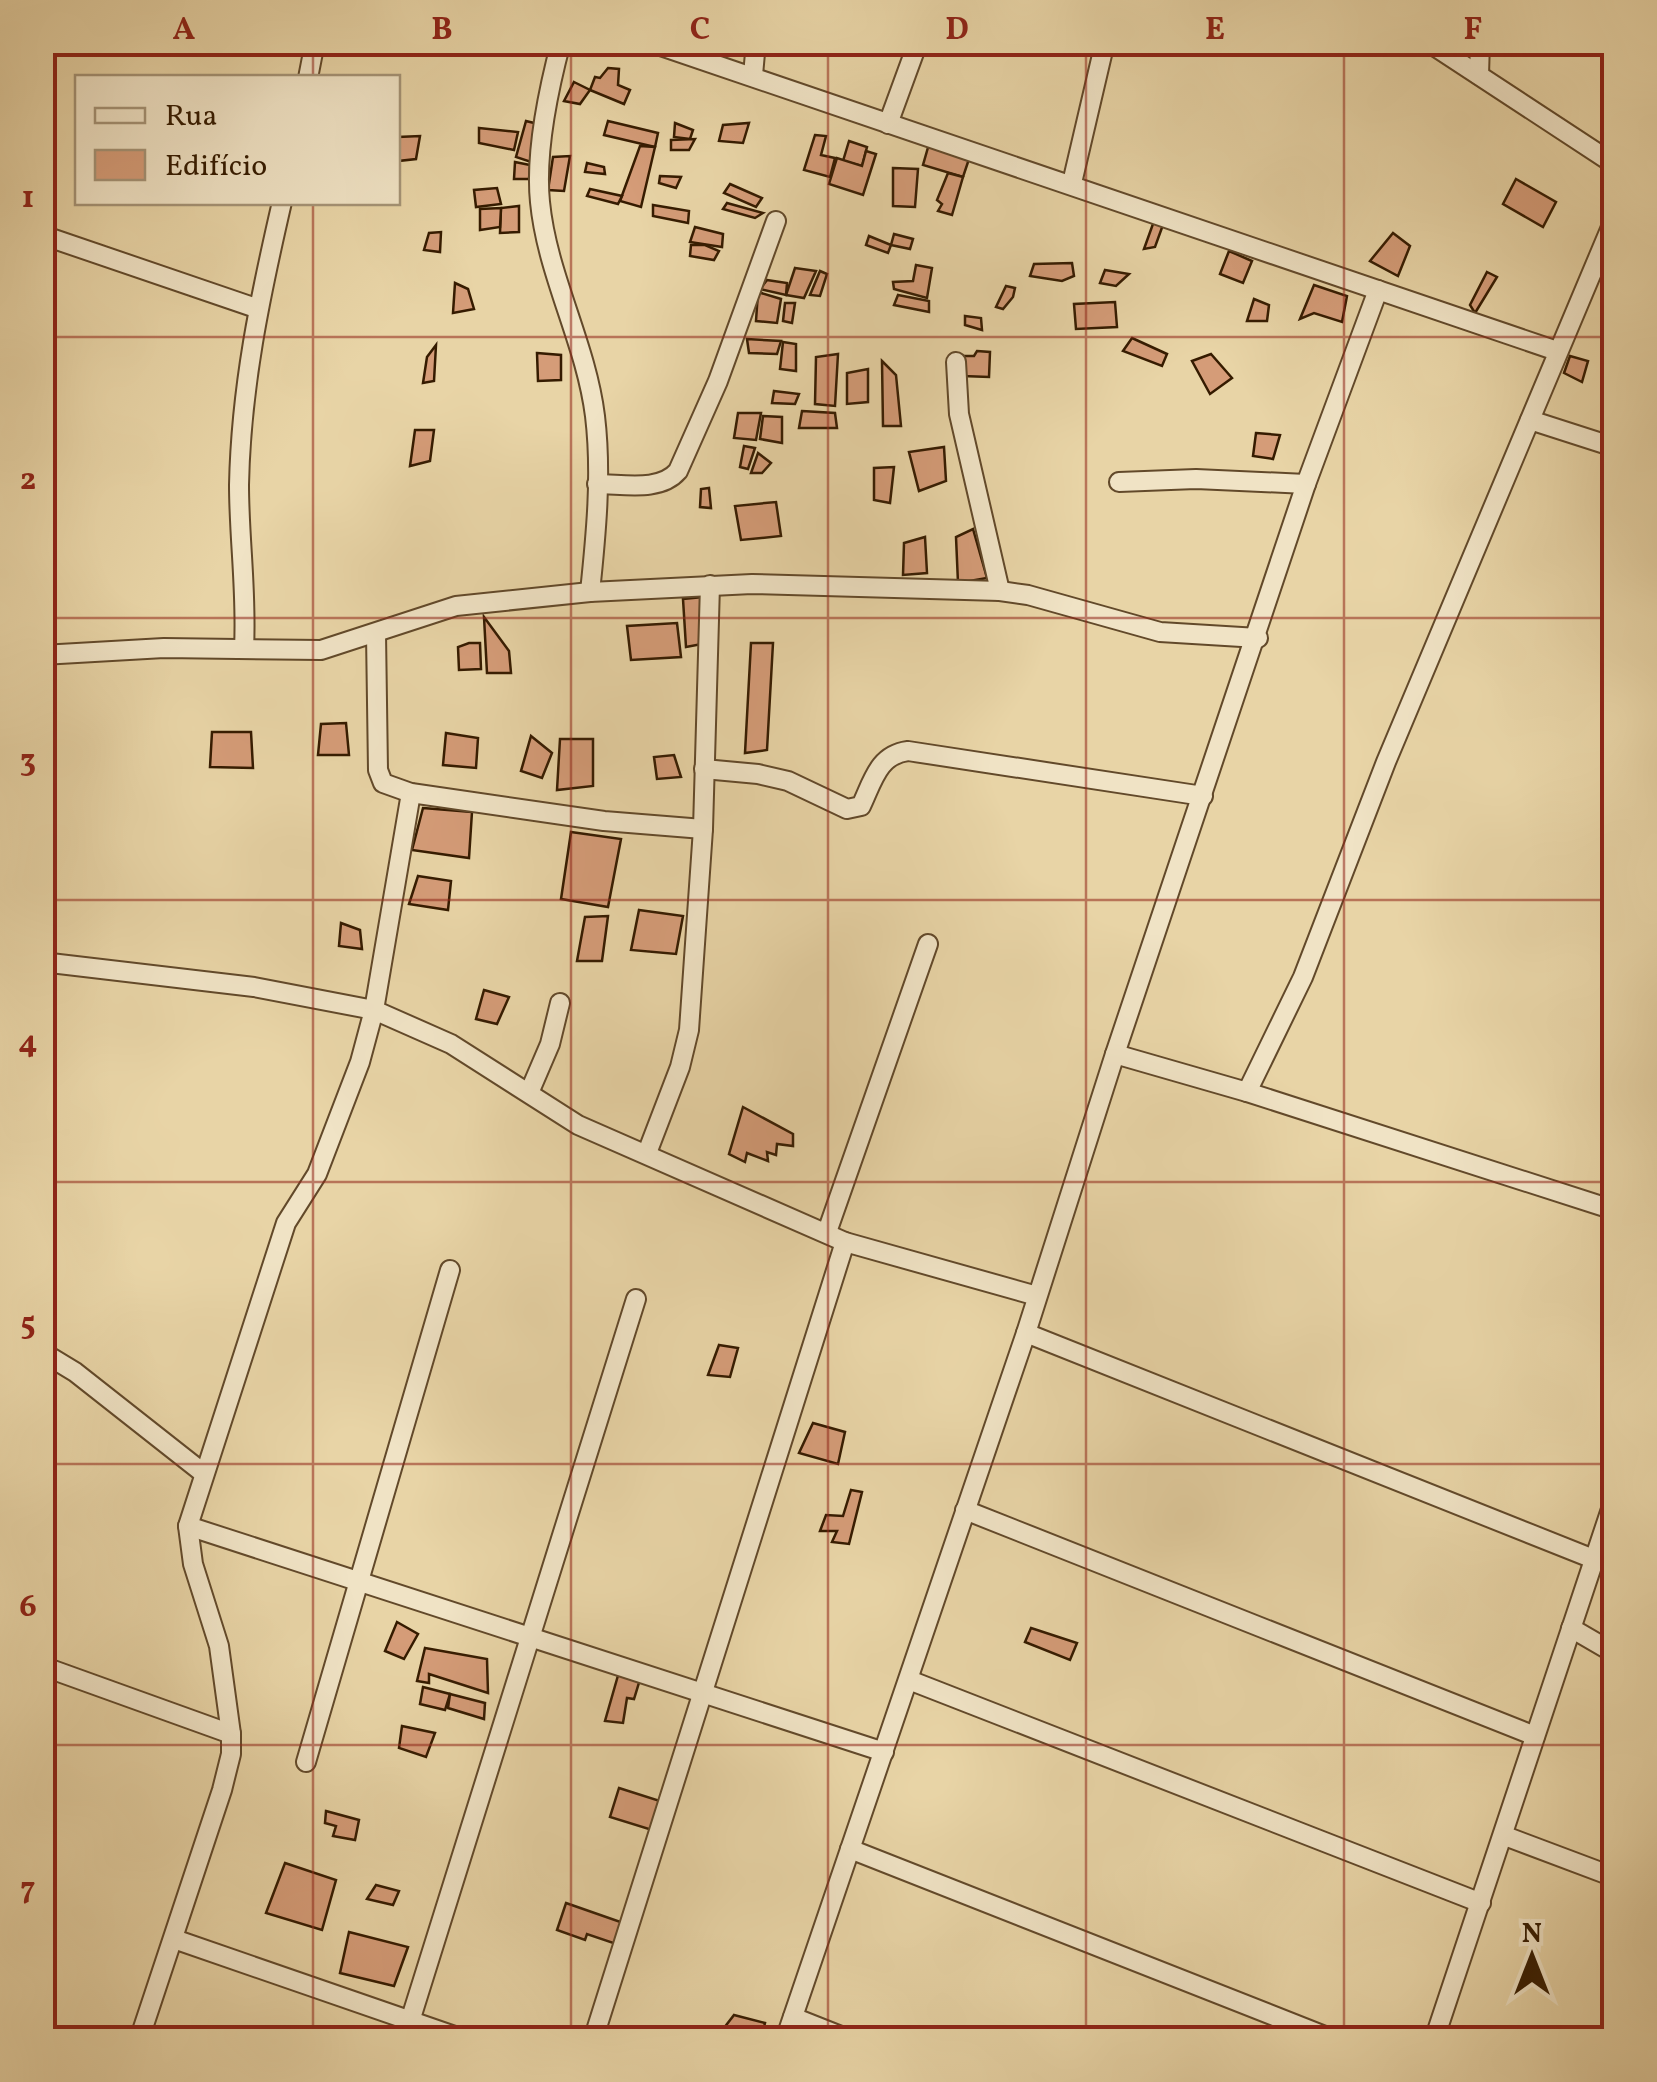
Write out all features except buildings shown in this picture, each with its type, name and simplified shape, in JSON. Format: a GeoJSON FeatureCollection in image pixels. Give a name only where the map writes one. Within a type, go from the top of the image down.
{"type":"FeatureCollection","features":[{"type":"Feature","properties":{"kind":"street"},"geometry":{"type":"LineString","coordinates":[[309,75],[315,42]]}},
{"type":"Feature","properties":{"kind":"street"},"geometry":{"type":"LineString","coordinates":[[561,42],[540,172],[540,203],[587,370],[596,419],[598,484],[590,592]]}},
{"type":"Feature","properties":{"kind":"street"},"geometry":{"type":"LineString","coordinates":[[649,42],[753,74],[888,124],[1072,183],[1557,352]]}},
{"type":"Feature","properties":{"kind":"street"},"geometry":{"type":"LineString","coordinates":[[753,74],[756,42]]}},
{"type":"Feature","properties":{"kind":"street"},"geometry":{"type":"LineString","coordinates":[[888,124],[918,42]]}},
{"type":"Feature","properties":{"kind":"street"},"geometry":{"type":"LineString","coordinates":[[1072,183],[1105,42]]}},
{"type":"Feature","properties":{"kind":"street"},"geometry":{"type":"LineString","coordinates":[[1428,42],[1614,164]]}},
{"type":"Feature","properties":{"kind":"street"},"geometry":{"type":"LineString","coordinates":[[1480,42],[1480,75]]}},
{"type":"Feature","properties":{"kind":"street"},"geometry":{"type":"LineString","coordinates":[[244,648],[240,466],[245,376],[256,308],[281,205]]}},
{"type":"Feature","properties":{"kind":"street"},"geometry":{"type":"LineString","coordinates":[[1248,1092],[1304,976],[1386,762],[1614,220]]}},
{"type":"Feature","properties":{"kind":"street"},"geometry":{"type":"LineString","coordinates":[[598,484],[653,485],[670,481],[678,470],[718,382],[776,221]]}},
{"type":"Feature","properties":{"kind":"street"},"geometry":{"type":"LineString","coordinates":[[42,235],[256,308]]}},
{"type":"Feature","properties":{"kind":"street"},"geometry":{"type":"LineString","coordinates":[[785,2040],[1026,1333],[1306,484],[1378,290]]}},
{"type":"Feature","properties":{"kind":"street"},"geometry":{"type":"LineString","coordinates":[[956,362],[959,414],[1000,591]]}},
{"type":"Feature","properties":{"kind":"street"},"geometry":{"type":"LineString","coordinates":[[1530,420],[1614,447]]}},
{"type":"Feature","properties":{"kind":"street"},"geometry":{"type":"LineString","coordinates":[[1120,482],[1196,479],[1306,484]]}},
{"type":"Feature","properties":{"kind":"street"},"geometry":{"type":"LineString","coordinates":[[42,656],[124,648],[321,650],[456,606],[710,585],[1000,591],[1028,595],[1160,632],[1258,638]]}},
{"type":"Feature","properties":{"kind":"street"},"geometry":{"type":"LineString","coordinates":[[647,1153],[680,1068],[689,1030],[703,829],[710,585]]}},
{"type":"Feature","properties":{"kind":"street"},"geometry":{"type":"LineString","coordinates":[[376,634],[378,770],[384,784],[412,793],[604,820],[703,829]]}},
{"type":"Feature","properties":{"kind":"street"},"geometry":{"type":"LineString","coordinates":[[704,769],[788,781],[847,810],[861,806],[881,764],[891,754],[908,751],[1203,796]]}},
{"type":"Feature","properties":{"kind":"street"},"geometry":{"type":"LineString","coordinates":[[139,2040],[222,1790],[231,1734],[219,1646],[193,1564],[188,1526],[202,1472],[256,1325],[286,1222],[317,1174],[374,1010],[412,793]]}},
{"type":"Feature","properties":{"kind":"street"},"geometry":{"type":"LineString","coordinates":[[827,1232],[928,944]]}},
{"type":"Feature","properties":{"kind":"street"},"geometry":{"type":"LineString","coordinates":[[42,962],[254,987],[374,1010],[451,1044],[578,1125],[845,1242],[1038,1296]]}},
{"type":"Feature","properties":{"kind":"street"},"geometry":{"type":"LineString","coordinates":[[529,1094],[550,1044],[560,1003]]}},
{"type":"Feature","properties":{"kind":"street"},"geometry":{"type":"LineString","coordinates":[[1115,1054],[1248,1092],[1614,1210]]}},
{"type":"Feature","properties":{"kind":"street"},"geometry":{"type":"LineString","coordinates":[[593,2040],[845,1242]]}},
{"type":"Feature","properties":{"kind":"street"},"geometry":{"type":"LineString","coordinates":[[306,1762],[450,1270]]}},
{"type":"Feature","properties":{"kind":"street"},"geometry":{"type":"LineString","coordinates":[[412,2018],[636,1299]]}},
{"type":"Feature","properties":{"kind":"street"},"geometry":{"type":"LineString","coordinates":[[1026,1333],[1596,1560]]}},
{"type":"Feature","properties":{"kind":"street"},"geometry":{"type":"LineString","coordinates":[[42,1352],[202,1472]]}},
{"type":"Feature","properties":{"kind":"street"},"geometry":{"type":"LineString","coordinates":[[1434,2040],[1506,1836],[1571,1628],[1596,1560],[1609,1538],[1614,1500]]}},
{"type":"Feature","properties":{"kind":"street"},"geometry":{"type":"LineString","coordinates":[[965,1510],[1535,1736]]}},
{"type":"Feature","properties":{"kind":"street"},"geometry":{"type":"LineString","coordinates":[[188,1526],[884,1752]]}},
{"type":"Feature","properties":{"kind":"street"},"geometry":{"type":"LineString","coordinates":[[1571,1628],[1614,1653]]}},
{"type":"Feature","properties":{"kind":"street"},"geometry":{"type":"LineString","coordinates":[[42,1666],[231,1734]]}},
{"type":"Feature","properties":{"kind":"street"},"geometry":{"type":"LineString","coordinates":[[909,1680],[1481,1903]]}},
{"type":"Feature","properties":{"kind":"street"},"geometry":{"type":"LineString","coordinates":[[1506,1836],[1614,1876]]}},
{"type":"Feature","properties":{"kind":"street"},"geometry":{"type":"LineString","coordinates":[[850,1850],[1335,2040]]}},
{"type":"Feature","properties":{"kind":"street"},"geometry":{"type":"LineString","coordinates":[[174,1939],[412,2018],[466,2040]]}},
{"type":"Feature","properties":{"kind":"street"},"geometry":{"type":"LineString","coordinates":[[794,2017],[850,2040]]}}]}
